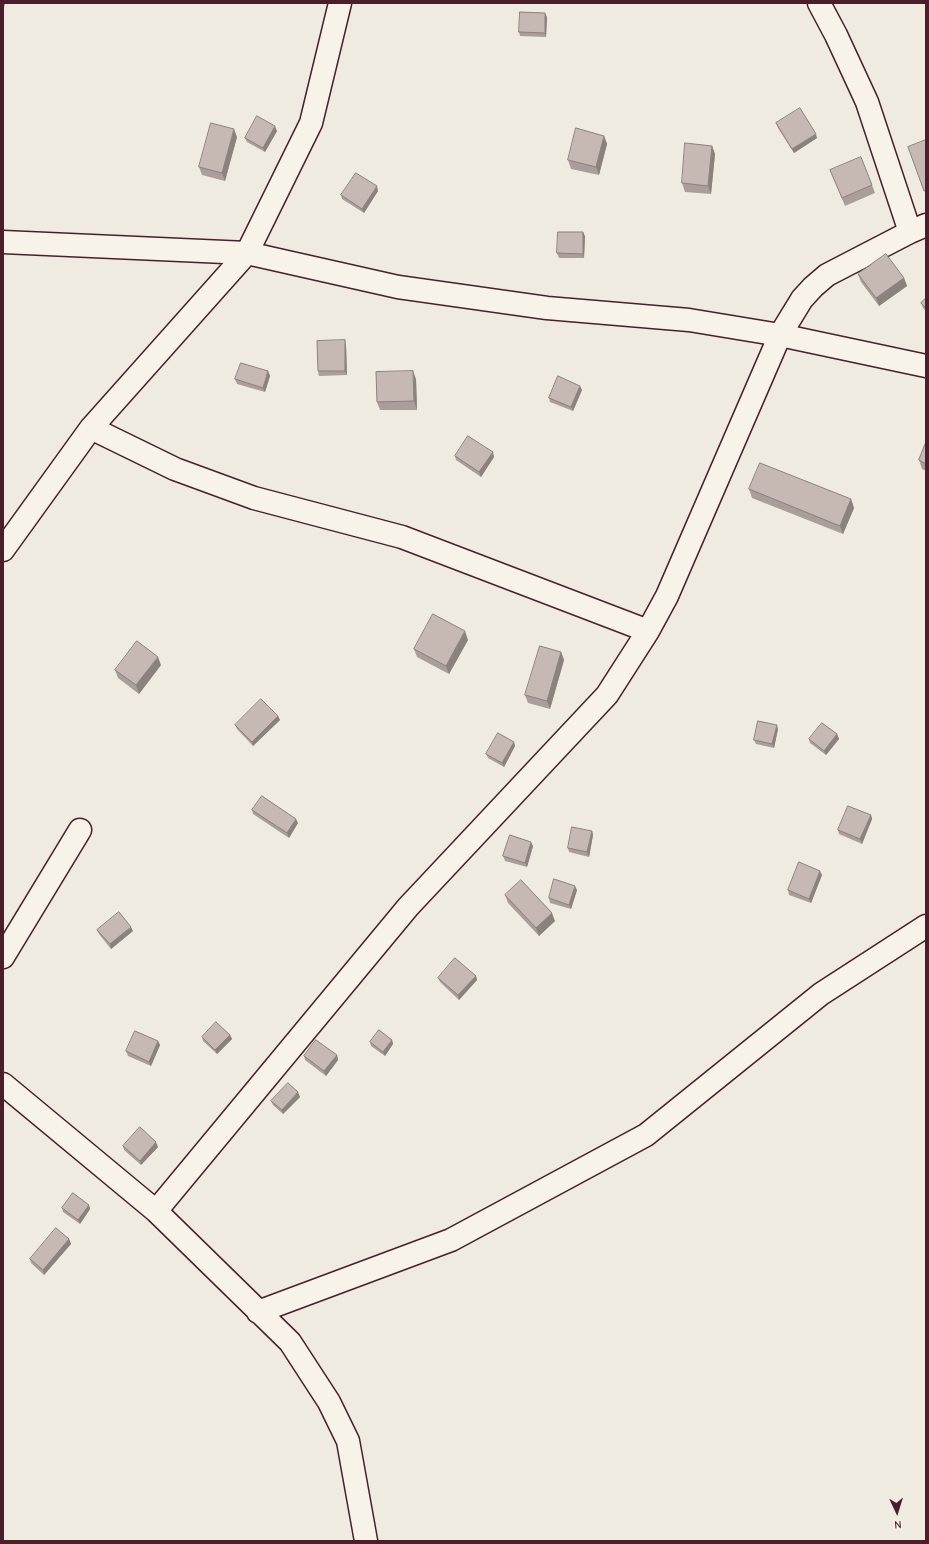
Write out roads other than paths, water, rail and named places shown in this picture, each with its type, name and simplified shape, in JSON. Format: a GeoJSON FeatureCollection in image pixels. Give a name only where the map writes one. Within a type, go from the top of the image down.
{"type":"FeatureCollection","features":[{"type":"Feature","properties":{"kind":"street"},"geometry":{"type":"LineString","coordinates":[[3,550],[92,428],[247,253],[311,123],[340,3]]}},
{"type":"Feature","properties":{"kind":"street"},"geometry":{"type":"LineString","coordinates":[[156,1211],[408,907],[607,695],[648,631],[667,596],[780,335],[802,299],[826,275],[918,228],[867,102],[836,35],[819,3]]}},
{"type":"Feature","properties":{"kind":"street"},"geometry":{"type":"LineString","coordinates":[[3,242],[247,253],[398,287],[547,308],[689,320],[780,335],[926,366]]}},
{"type":"Feature","properties":{"kind":"street"},"geometry":{"type":"LineString","coordinates":[[92,428],[175,469],[254,498],[402,538],[648,631]]}},
{"type":"Feature","properties":{"kind":"street"},"geometry":{"type":"LineString","coordinates":[[3,956],[80,830]]}},
{"type":"Feature","properties":{"kind":"street"},"geometry":{"type":"LineString","coordinates":[[258,1312],[451,1240],[646,1135],[821,994],[926,926]]}},
{"type":"Feature","properties":{"kind":"street"},"geometry":{"type":"LineString","coordinates":[[3,1084],[156,1211],[290,1342],[329,1402],[348,1441],[366,1541]]}}]}
